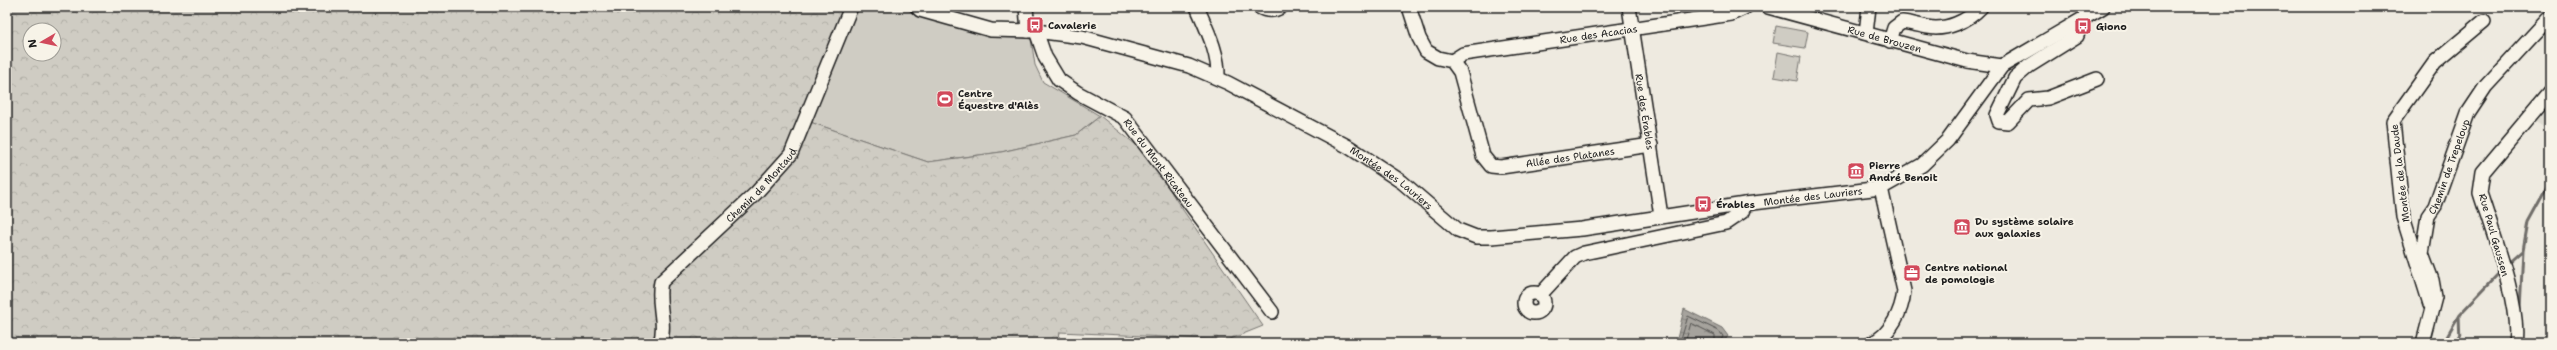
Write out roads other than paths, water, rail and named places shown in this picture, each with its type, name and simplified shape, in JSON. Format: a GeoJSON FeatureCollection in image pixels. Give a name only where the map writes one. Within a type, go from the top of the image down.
{"type":"FeatureCollection","features":[{"type":"Feature","properties":{"kind":"street","name":"Chemin de Montaud"},"geometry":{"type":"LineString","coordinates":[[660,343],[663,319],[658,295],[661,282],[756,193],[791,154],[851,7]]}},
{"type":"Feature","properties":{"kind":"street","name":"Montée des Lauriers"},"geometry":{"type":"LineString","coordinates":[[917,7],[920,10],[991,30],[1032,31],[1094,40],[1189,66],[1218,78],[1349,147],[1402,182],[1458,230],[1476,237],[1582,228],[1745,204],[1881,188]]}},
{"type":"Feature","properties":{"kind":"street","name":"Rue du Mont Ricateau"},"geometry":{"type":"LineString","coordinates":[[1026,7],[1032,31],[1059,80],[1078,93],[1125,118],[1272,312]]}},
{"type":"Feature","properties":{"kind":"street"},"geometry":{"type":"LineString","coordinates":[[1197,7],[1213,44],[1218,68],[1218,78]]}},
{"type":"Feature","properties":{"kind":"street"},"geometry":{"type":"LineString","coordinates":[[1259,7],[1263,10],[1276,10],[1281,7]]}},
{"type":"Feature","properties":{"kind":"street"},"geometry":{"type":"LineString","coordinates":[[1409,7],[1419,38],[1426,51],[1438,58],[1452,61]]}},
{"type":"Feature","properties":{"kind":"street","name":"Rue des Érables"},"geometry":{"type":"LineString","coordinates":[[1629,7],[1661,216]]}},
{"type":"Feature","properties":{"kind":"street","name":"Rue des Acacias"},"geometry":{"type":"LineString","coordinates":[[1452,61],[1463,54],[1731,14],[1746,7]]}},
{"type":"Feature","properties":{"kind":"street","name":"Rue de Brouzen"},"geometry":{"type":"LineString","coordinates":[[1768,7],[1967,61],[2002,66]]}},
{"type":"Feature","properties":{"kind":"street"},"geometry":{"type":"LineString","coordinates":[[1866,33],[1869,7]]}},
{"type":"Feature","properties":{"kind":"street"},"geometry":{"type":"LineString","coordinates":[[1890,40],[1894,28],[1902,22],[1928,27],[1951,25],[1972,17],[1981,7]]}},
{"type":"Feature","properties":{"kind":"street"},"geometry":{"type":"LineString","coordinates":[[1878,342],[1895,319],[1903,304],[1904,291],[1881,188],[1922,165],[1948,140],[2002,66],[2103,7]]}},
{"type":"Feature","properties":{"kind":"street","name":"Chemin de Trepeloup"},"geometry":{"type":"LineString","coordinates":[[2423,343],[2435,297],[2432,280],[2422,252],[2428,216],[2435,206],[2468,113],[2486,86],[2550,16]]}},
{"type":"Feature","properties":{"kind":"street","name":"Montée de la Daude"},"geometry":{"type":"LineString","coordinates":[[2432,311],[2403,217],[2393,121],[2435,62],[2484,21]]}},
{"type":"Feature","properties":{"kind":"street"},"geometry":{"type":"LineString","coordinates":[[2077,23],[2079,29],[2077,36],[2029,66],[2015,78],[1997,115],[1999,121],[2008,122],[2029,100],[2048,98],[2097,79]]}},
{"type":"Feature","properties":{"kind":"street","name":"Allée des Platanes"},"geometry":{"type":"LineString","coordinates":[[1452,61],[1460,72],[1483,156],[1491,166],[1501,168],[1651,145]]}},
{"type":"Feature","properties":{"kind":"street","name":"Rue Paul Gaussen"},"geometry":{"type":"LineString","coordinates":[[2515,343],[2517,330],[2504,270],[2480,194],[2482,178],[2484,172],[2550,92]]}},
{"type":"Feature","properties":{"kind":"street"},"geometry":{"type":"LineString","coordinates":[[1540,295],[1555,276],[1580,255],[1726,223],[1742,212],[1745,204]]}},
{"type":"Feature","properties":{"kind":"water"},"geometry":{"type":"Polygon","coordinates":[[[1684,309],[1722,328],[1728,336],[1723,343],[1676,343],[1684,309]]]}},
{"type":"Feature","properties":{"kind":"waterway"},"geometry":{"type":"LineString","coordinates":[[2520,309],[2523,250],[2528,222],[2550,182]]}},
{"type":"Feature","properties":{"kind":"waterway"},"geometry":{"type":"LineString","coordinates":[[2506,265],[2523,250]]}},
{"type":"Feature","properties":{"kind":"waterway"},"geometry":{"type":"LineString","coordinates":[[2443,343],[2459,315],[2501,271]]}},
{"type":"Feature","properties":{"kind":"waterway"},"geometry":{"type":"LineString","coordinates":[[2459,315],[2460,343]]}},
{"type":"Feature","properties":{"kind":"place","name":"Cavalerie"},"geometry":{"type":"Point","coordinates":[1035,25]}},
{"type":"Feature","properties":{"kind":"place","name":"Giono"},"geometry":{"type":"Point","coordinates":[2083,26]}},
{"type":"Feature","properties":{"kind":"place","name":"Centre Équestre d'Alès"},"geometry":{"type":"Point","coordinates":[945,99]}},
{"type":"Feature","properties":{"kind":"place","name":"Pierre André Benoit"},"geometry":{"type":"Point","coordinates":[1856,171]}},
{"type":"Feature","properties":{"kind":"place","name":"Érables"},"geometry":{"type":"Point","coordinates":[1703,204]}},
{"type":"Feature","properties":{"kind":"place","name":"Du système solaire aux galaxies"},"geometry":{"type":"Point","coordinates":[1962,227]}},
{"type":"Feature","properties":{"kind":"place","name":"Centre national de pomologie"},"geometry":{"type":"Point","coordinates":[1912,273]}}]}
